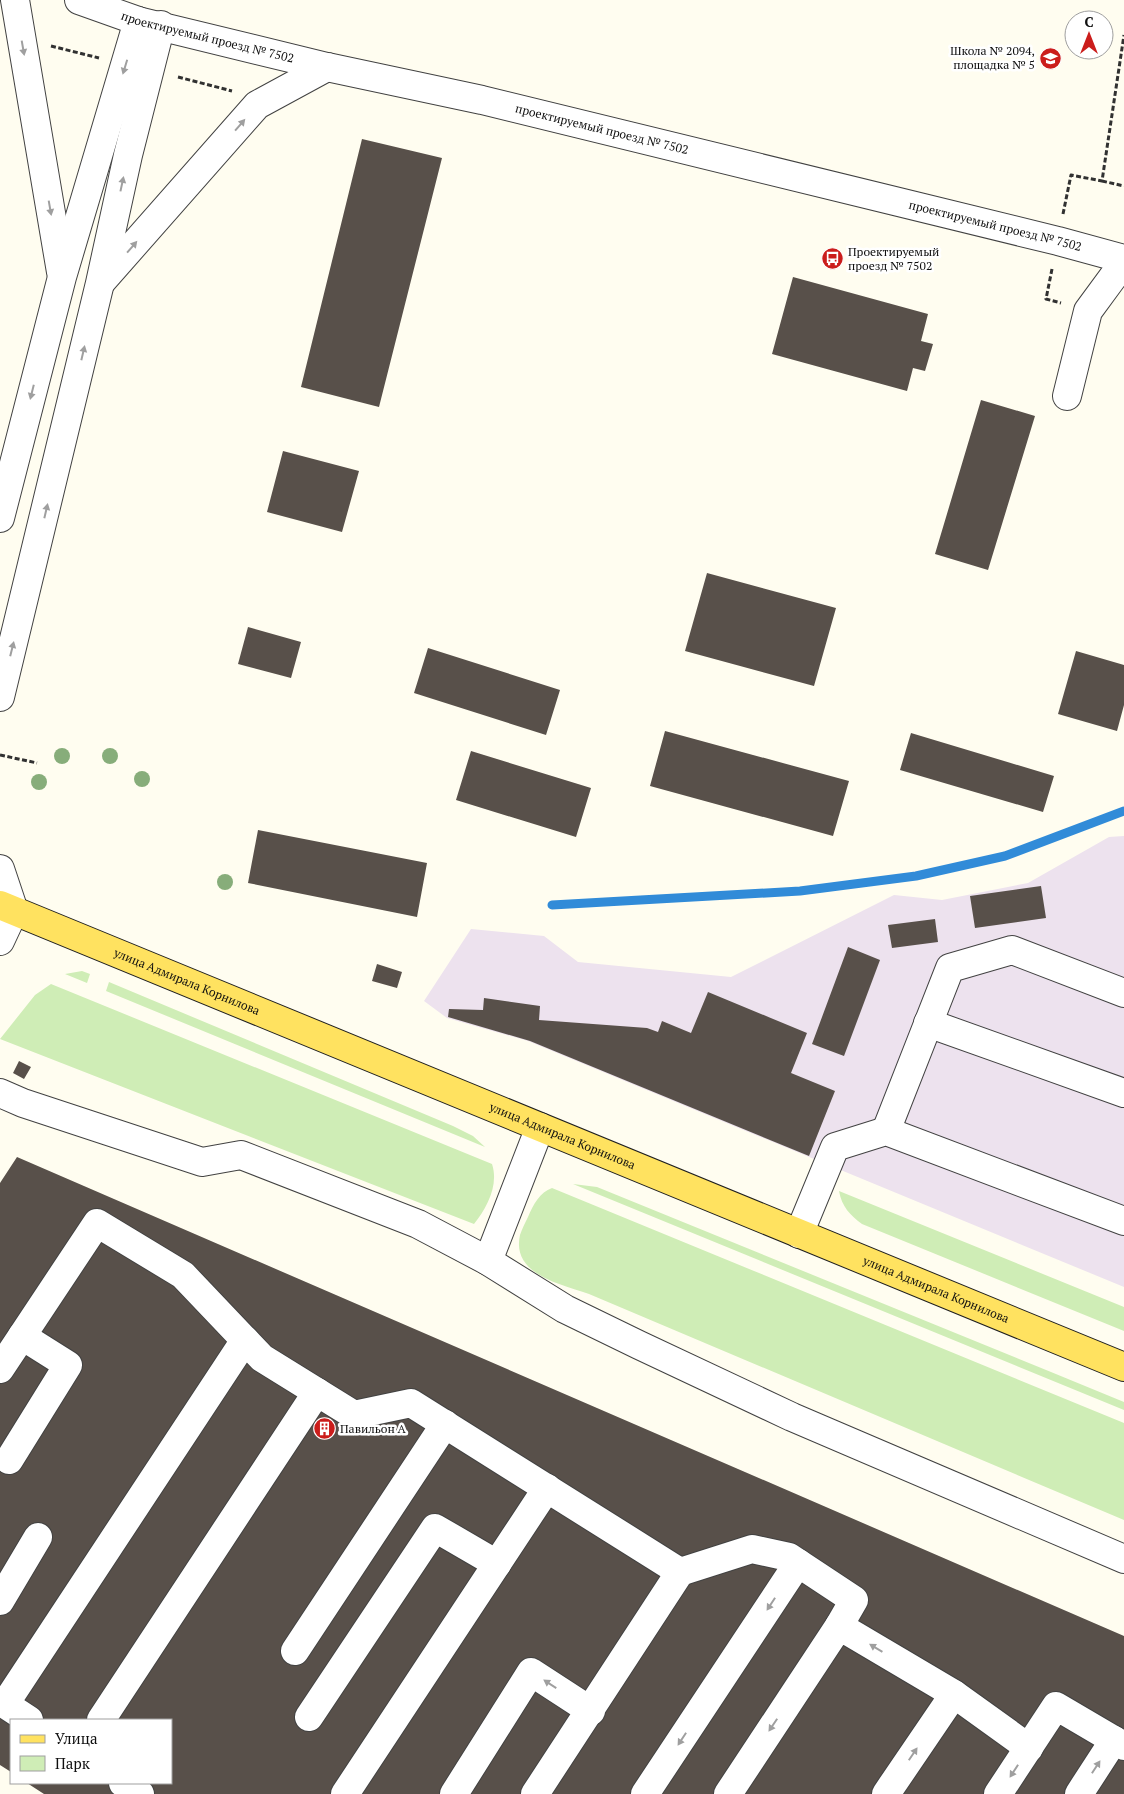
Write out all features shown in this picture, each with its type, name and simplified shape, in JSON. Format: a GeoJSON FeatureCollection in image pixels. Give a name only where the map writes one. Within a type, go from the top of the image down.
{"type":"FeatureCollection","features":[{"type":"Feature","properties":{"kind":"main road","name":"улица Адмирала Корнилова"},"geometry":{"type":"LineString","coordinates":[[7,908],[1124,1367]]}},
{"type":"Feature","properties":{"kind":"street"},"geometry":{"type":"LineString","coordinates":[[15,0],[62,277]]}},
{"type":"Feature","properties":{"kind":"street","name":"проектируемый проезд № 7502"},"geometry":{"type":"LineString","coordinates":[[79,0],[150,23],[327,67],[482,100],[1048,239],[1124,261]]}},
{"type":"Feature","properties":{"kind":"street"},"geometry":{"type":"LineString","coordinates":[[0,518],[62,277],[150,23]]}},
{"type":"Feature","properties":{"kind":"street"},"geometry":{"type":"LineString","coordinates":[[0,697],[100,283],[128,155],[150,23]]}},
{"type":"Feature","properties":{"kind":"street"},"geometry":{"type":"LineString","coordinates":[[100,283],[258,105],[327,67]]}},
{"type":"Feature","properties":{"kind":"street"},"geometry":{"type":"LineString","coordinates":[[1066,396],[1088,311],[1124,261]]}},
{"type":"Feature","properties":{"kind":"street"},"geometry":{"type":"LineString","coordinates":[[0,869],[7,908],[0,941]]}},
{"type":"Feature","properties":{"kind":"street"},"geometry":{"type":"LineString","coordinates":[[886,1131],[950,968],[1012,950],[1124,993]]}},
{"type":"Feature","properties":{"kind":"street"},"geometry":{"type":"LineString","coordinates":[[928,1023],[1124,1093]]}},
{"type":"Feature","properties":{"kind":"street"},"geometry":{"type":"LineString","coordinates":[[0,1093],[23,1103],[202,1162],[241,1155],[418,1224],[488,1261],[565,1309],[792,1418],[1124,1559]]}},
{"type":"Feature","properties":{"kind":"street"},"geometry":{"type":"LineString","coordinates":[[488,1261],[540,1127]]}},
{"type":"Feature","properties":{"kind":"street"},"geometry":{"type":"LineString","coordinates":[[799,1234],[835,1147],[886,1131],[1124,1221]]}},
{"type":"Feature","properties":{"kind":"street"},"geometry":{"type":"LineString","coordinates":[[0,1369],[97,1223],[183,1275],[262,1358],[354,1415],[410,1403],[680,1572]]}},
{"type":"Feature","properties":{"kind":"street"},"geometry":{"type":"LineString","coordinates":[[9,1460],[68,1366],[22,1336]]}},
{"type":"Feature","properties":{"kind":"street"},"geometry":{"type":"LineString","coordinates":[[28,1719],[2,1702],[245,1340]]}},
{"type":"Feature","properties":{"kind":"street"},"geometry":{"type":"LineString","coordinates":[[102,1719],[317,1392]]}},
{"type":"Feature","properties":{"kind":"street"},"geometry":{"type":"LineString","coordinates":[[295,1651],[445,1424]]}},
{"type":"Feature","properties":{"kind":"street"},"geometry":{"type":"LineString","coordinates":[[345,1794],[547,1488]]}},
{"type":"Feature","properties":{"kind":"street"},"geometry":{"type":"LineString","coordinates":[[310,1717],[435,1528],[497,1564]]}},
{"type":"Feature","properties":{"kind":"street"},"geometry":{"type":"LineString","coordinates":[[0,1601],[38,1537]]}},
{"type":"Feature","properties":{"kind":"street"},"geometry":{"type":"LineString","coordinates":[[536,1794],[680,1572],[752,1549],[789,1557],[854,1600],[839,1626],[728,1794]]}},
{"type":"Feature","properties":{"kind":"street"},"geometry":{"type":"LineString","coordinates":[[646,1794],[798,1563]]}},
{"type":"Feature","properties":{"kind":"street"},"geometry":{"type":"LineString","coordinates":[[839,1626],[954,1694],[1029,1748]]}},
{"type":"Feature","properties":{"kind":"street"},"geometry":{"type":"LineString","coordinates":[[454,1794],[531,1672],[591,1711]]}},
{"type":"Feature","properties":{"kind":"street"},"geometry":{"type":"LineString","coordinates":[[886,1794],[954,1694]]}},
{"type":"Feature","properties":{"kind":"street"},"geometry":{"type":"LineString","coordinates":[[998,1794],[1056,1706],[1119,1743],[1079,1794]]}},
{"type":"Feature","properties":{"kind":"street"},"geometry":{"type":"LineString","coordinates":[[125,1784],[140,1794]]}},
{"type":"Feature","properties":{"kind":"path"},"geometry":{"type":"LineString","coordinates":[[1102,181],[1124,35]]}},
{"type":"Feature","properties":{"kind":"path"},"geometry":{"type":"LineString","coordinates":[[1071,176],[1124,186]]}},
{"type":"Feature","properties":{"kind":"path"},"geometry":{"type":"LineString","coordinates":[[0,755],[38,763]]}},
{"type":"Feature","properties":{"kind":"shaded area"},"geometry":{"type":"Polygon","coordinates":[[[1124,836],[1124,1287],[528,1041],[447,1018],[424,1001],[471,929],[544,936],[578,962],[731,977],[894,895],[942,900],[1028,883],[1109,837],[1124,836]]]}},
{"type":"Feature","properties":{"kind":"green space"},"geometry":{"type":"Polygon","coordinates":[[[82,971],[90,974],[87,983],[65,974],[82,971]]]}},
{"type":"Feature","properties":{"kind":"green space"},"geometry":{"type":"Polygon","coordinates":[[[109,982],[453,1126],[473,1136],[485,1147],[106,991],[109,982]]]}},
{"type":"Feature","properties":{"kind":"green space"},"geometry":{"type":"Polygon","coordinates":[[[51,984],[492,1164],[494,1172],[493,1188],[487,1204],[474,1224],[0,1039],[35,995],[51,984]]]}},
{"type":"Feature","properties":{"kind":"green space"},"geometry":{"type":"Polygon","coordinates":[[[573,1184],[597,1187],[1051,1372],[1124,1402],[1124,1410],[573,1184]]]}},
{"type":"Feature","properties":{"kind":"green space"},"geometry":{"type":"Polygon","coordinates":[[[552,1188],[1124,1423],[1124,1520],[589,1294],[541,1276],[530,1269],[523,1260],[519,1249],[520,1235],[537,1200],[552,1188]]]}},
{"type":"Feature","properties":{"kind":"green space"},"geometry":{"type":"Polygon","coordinates":[[[839,1191],[1124,1307],[1124,1331],[862,1224],[847,1210],[842,1202],[839,1191]]]}},
{"type":"Feature","properties":{"kind":"building"},"geometry":{"type":"Polygon","coordinates":[[[362,139],[442,158],[379,407],[301,387],[362,139]]]}},
{"type":"Feature","properties":{"kind":"building"},"geometry":{"type":"Polygon","coordinates":[[[793,277],[928,314],[921,341],[933,344],[925,371],[913,368],[907,391],[772,354],[793,277]]]}},
{"type":"Feature","properties":{"kind":"building"},"geometry":{"type":"Polygon","coordinates":[[[981,400],[1035,416],[988,570],[935,554],[981,400]]]}},
{"type":"Feature","properties":{"kind":"building"},"geometry":{"type":"Polygon","coordinates":[[[283,451],[359,471],[342,532],[267,512],[283,451]]]}},
{"type":"Feature","properties":{"kind":"building"},"geometry":{"type":"Polygon","coordinates":[[[707,573],[836,608],[814,686],[685,651],[707,573]]]}},
{"type":"Feature","properties":{"kind":"building"},"geometry":{"type":"Polygon","coordinates":[[[248,627],[301,642],[291,678],[238,664],[248,627]]]}},
{"type":"Feature","properties":{"kind":"building"},"geometry":{"type":"Polygon","coordinates":[[[428,648],[560,690],[546,735],[414,693],[428,648]]]}},
{"type":"Feature","properties":{"kind":"building"},"geometry":{"type":"Polygon","coordinates":[[[1076,651],[1124,665],[1124,705],[1117,731],[1058,714],[1076,651]]]}},
{"type":"Feature","properties":{"kind":"building"},"geometry":{"type":"Polygon","coordinates":[[[665,731],[849,781],[833,836],[650,786],[665,731]]]}},
{"type":"Feature","properties":{"kind":"building"},"geometry":{"type":"Polygon","coordinates":[[[911,733],[1054,776],[1043,812],[900,770],[911,733]]]}},
{"type":"Feature","properties":{"kind":"building"},"geometry":{"type":"Polygon","coordinates":[[[471,751],[591,788],[576,837],[456,800],[471,751]]]}},
{"type":"Feature","properties":{"kind":"building"},"geometry":{"type":"Polygon","coordinates":[[[258,830],[427,863],[417,917],[248,883],[258,830]]]}},
{"type":"Feature","properties":{"kind":"building"},"geometry":{"type":"Polygon","coordinates":[[[1041,886],[1046,918],[975,928],[970,896],[1041,886]]]}},
{"type":"Feature","properties":{"kind":"building"},"geometry":{"type":"Polygon","coordinates":[[[935,919],[938,942],[892,948],[888,925],[935,919]]]}},
{"type":"Feature","properties":{"kind":"building"},"geometry":{"type":"Polygon","coordinates":[[[848,947],[880,960],[844,1056],[812,1044],[848,947]]]}},
{"type":"Feature","properties":{"kind":"building"},"geometry":{"type":"Polygon","coordinates":[[[377,964],[402,972],[397,988],[372,981],[377,964]]]}},
{"type":"Feature","properties":{"kind":"building"},"geometry":{"type":"Polygon","coordinates":[[[708,992],[807,1033],[791,1073],[835,1091],[809,1156],[530,1041],[448,1017],[449,1009],[483,1010],[484,998],[540,1006],[539,1020],[647,1028],[658,1032],[662,1021],[691,1033],[708,992]]]}},
{"type":"Feature","properties":{"kind":"building"},"geometry":{"type":"Polygon","coordinates":[[[19,1061],[31,1067],[24,1079],[13,1073],[19,1061]]]}},
{"type":"Feature","properties":{"kind":"building","name":"Павильон А"},"geometry":{"type":"Polygon","coordinates":[[[17,1157],[1124,1636],[1124,1794],[44,1794],[29,1784],[172,1784],[172,1719],[10,1719],[10,1771],[0,1765],[0,1183],[17,1157]]]}},
{"type":"Feature","properties":{"kind":"waterway"},"geometry":{"type":"LineString","coordinates":[[552,905],[800,891],[916,876],[1005,856],[1124,811]]}},
{"type":"Feature","properties":{"kind":"place","name":"Школа № 2094, площадка № 5"},"geometry":{"type":"Point","coordinates":[1051,58]}},
{"type":"Feature","properties":{"kind":"place","name":"Проектируемый проезд № 7502"},"geometry":{"type":"Point","coordinates":[832,259]}},
{"type":"Feature","properties":{"kind":"place","name":"Павильон А"},"geometry":{"type":"Point","coordinates":[324,1429]}}]}
